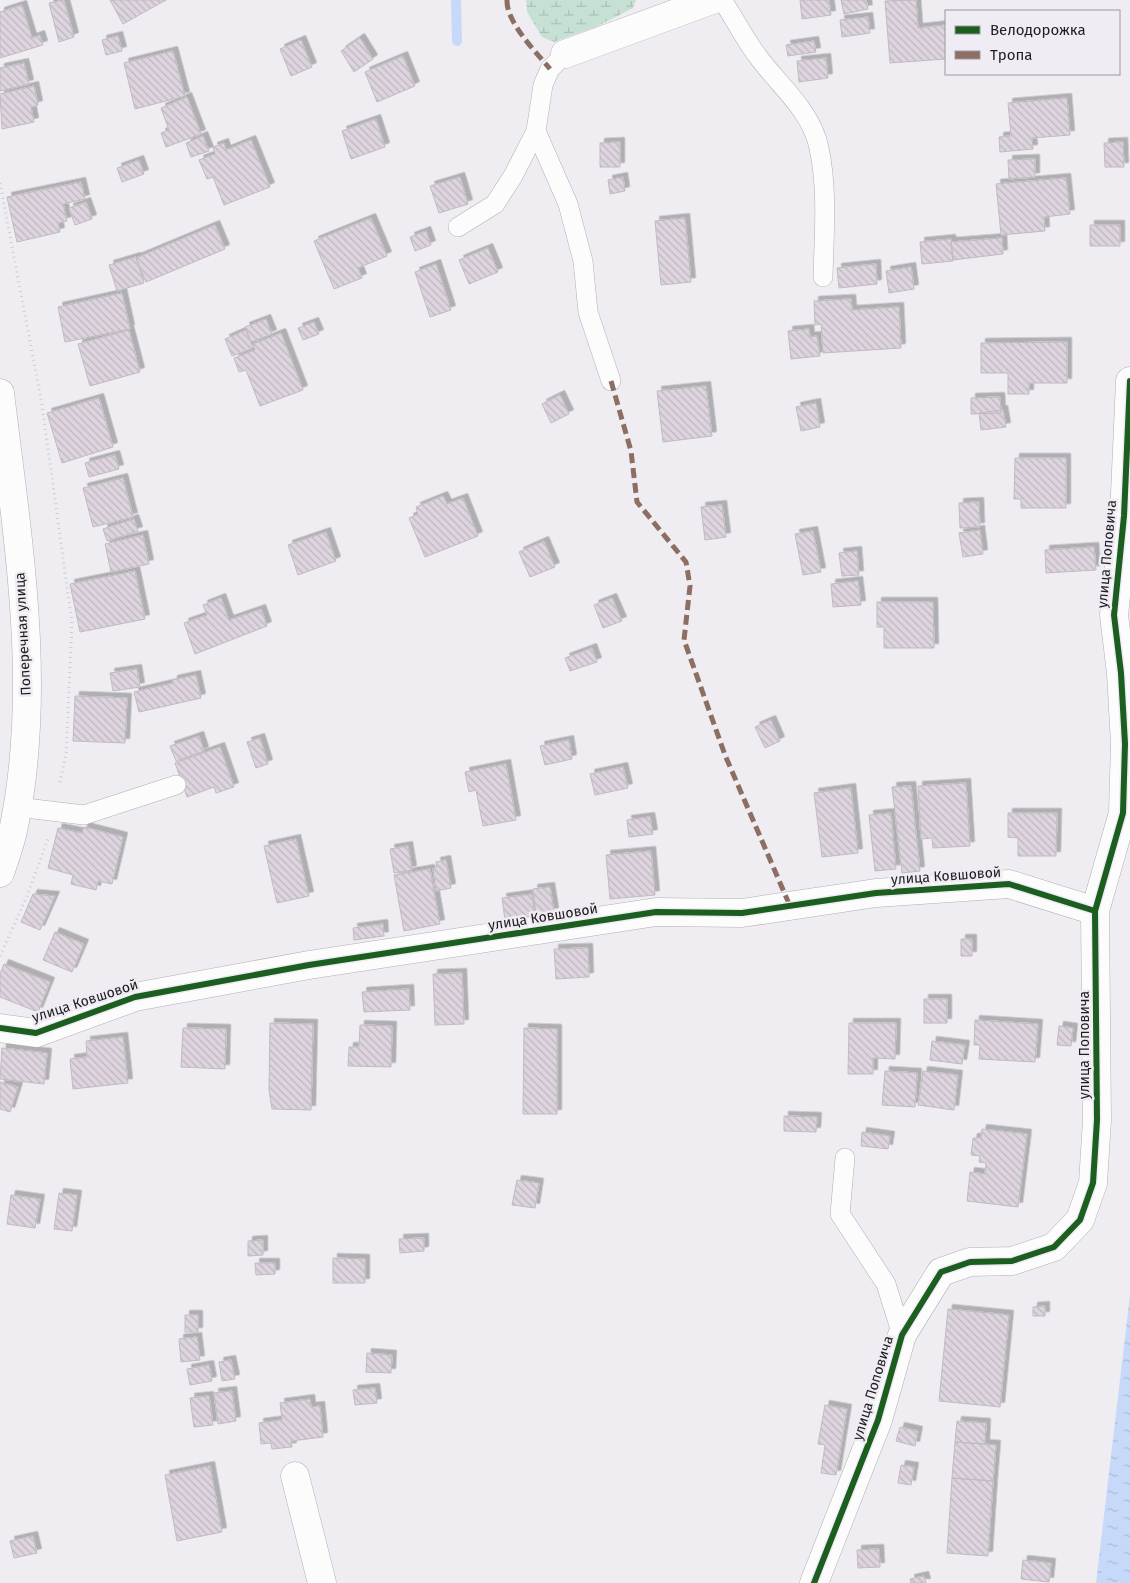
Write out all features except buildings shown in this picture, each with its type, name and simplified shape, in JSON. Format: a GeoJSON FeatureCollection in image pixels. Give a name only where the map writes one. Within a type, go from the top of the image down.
{"type":"FeatureCollection","features":[{"type":"Feature","properties":{"kind":"street"},"geometry":{"type":"LineString","coordinates":[[565,54],[712,0]]}},
{"type":"Feature","properties":{"kind":"street","name":"улица Поповича"},"geometry":{"type":"LineString","coordinates":[[814,1583],[878,1420],[902,1335],[941,1272],[970,1262],[1012,1261],[1054,1247],[1080,1220],[1093,1183],[1097,1120],[1095,911],[1123,813],[1124,735],[1122,672],[1114,615],[1124,516],[1130,381]]}},
{"type":"Feature","properties":{"kind":"street","name":"Поперечная улица"},"geometry":{"type":"LineString","coordinates":[[0,393],[17,530],[26,646],[26,728],[14,828],[0,873]]}},
{"type":"Feature","properties":{"kind":"street","name":"улица Ковшовой"},"geometry":{"type":"LineString","coordinates":[[0,1028],[36,1033],[135,997],[309,965],[656,912],[742,912],[876,893],[1009,884],[1095,911]]}},
{"type":"Feature","properties":{"kind":"street"},"geometry":{"type":"LineString","coordinates":[[295,1476],[322,1583]]}},
{"type":"Feature","properties":{"kind":"lane"},"geometry":{"type":"LineString","coordinates":[[722,0],[758,57],[804,112],[820,148],[824,204],[823,277]]}},
{"type":"Feature","properties":{"kind":"lane"},"geometry":{"type":"LineString","coordinates":[[458,226],[495,204],[513,176],[536,131],[543,85],[550,69],[565,54]]}},
{"type":"Feature","properties":{"kind":"lane"},"geometry":{"type":"LineString","coordinates":[[536,131],[568,204],[584,261],[588,312],[611,381]]}},
{"type":"Feature","properties":{"kind":"lane"},"geometry":{"type":"LineString","coordinates":[[17,806],[84,815],[176,785]]}},
{"type":"Feature","properties":{"kind":"lane"},"geometry":{"type":"LineString","coordinates":[[845,1158],[840,1214],[886,1284],[902,1335]]}},
{"type":"Feature","properties":{"kind":"green space"},"geometry":{"type":"Polygon","coordinates":[[[526,0],[636,0],[633,8],[598,26],[554,42],[542,37],[527,12],[526,0]]]}},
{"type":"Feature","properties":{"kind":"water"},"geometry":{"type":"Polygon","coordinates":[[[1130,1295],[1130,1583],[1096,1583],[1130,1295]]]}},
{"type":"Feature","properties":{"kind":"waterway"},"geometry":{"type":"LineString","coordinates":[[456,0],[457,41]]}},
{"type":"Feature","properties":{"kind":"marked path"},"geometry":{"type":"LineString","coordinates":[[507,0],[508,9],[516,27],[550,69]]}},
{"type":"Feature","properties":{"kind":"marked path"},"geometry":{"type":"LineString","coordinates":[[611,381],[631,451],[637,502],[686,562],[690,586],[684,640],[725,755],[790,906]]}},
{"type":"Feature","properties":{"kind":"cycle path"},"geometry":{"type":"LineString","coordinates":[[814,1583],[878,1420],[902,1335],[941,1272],[970,1262],[1012,1261],[1054,1247],[1080,1220],[1093,1183],[1097,1120],[1095,911],[1123,813],[1125,744],[1121,673],[1114,615],[1124,516],[1130,381]]}},
{"type":"Feature","properties":{"kind":"cycle path"},"geometry":{"type":"LineString","coordinates":[[0,1028],[36,1033],[135,997],[309,965],[656,912],[742,913],[876,893],[1009,884],[1095,911]]}}]}
